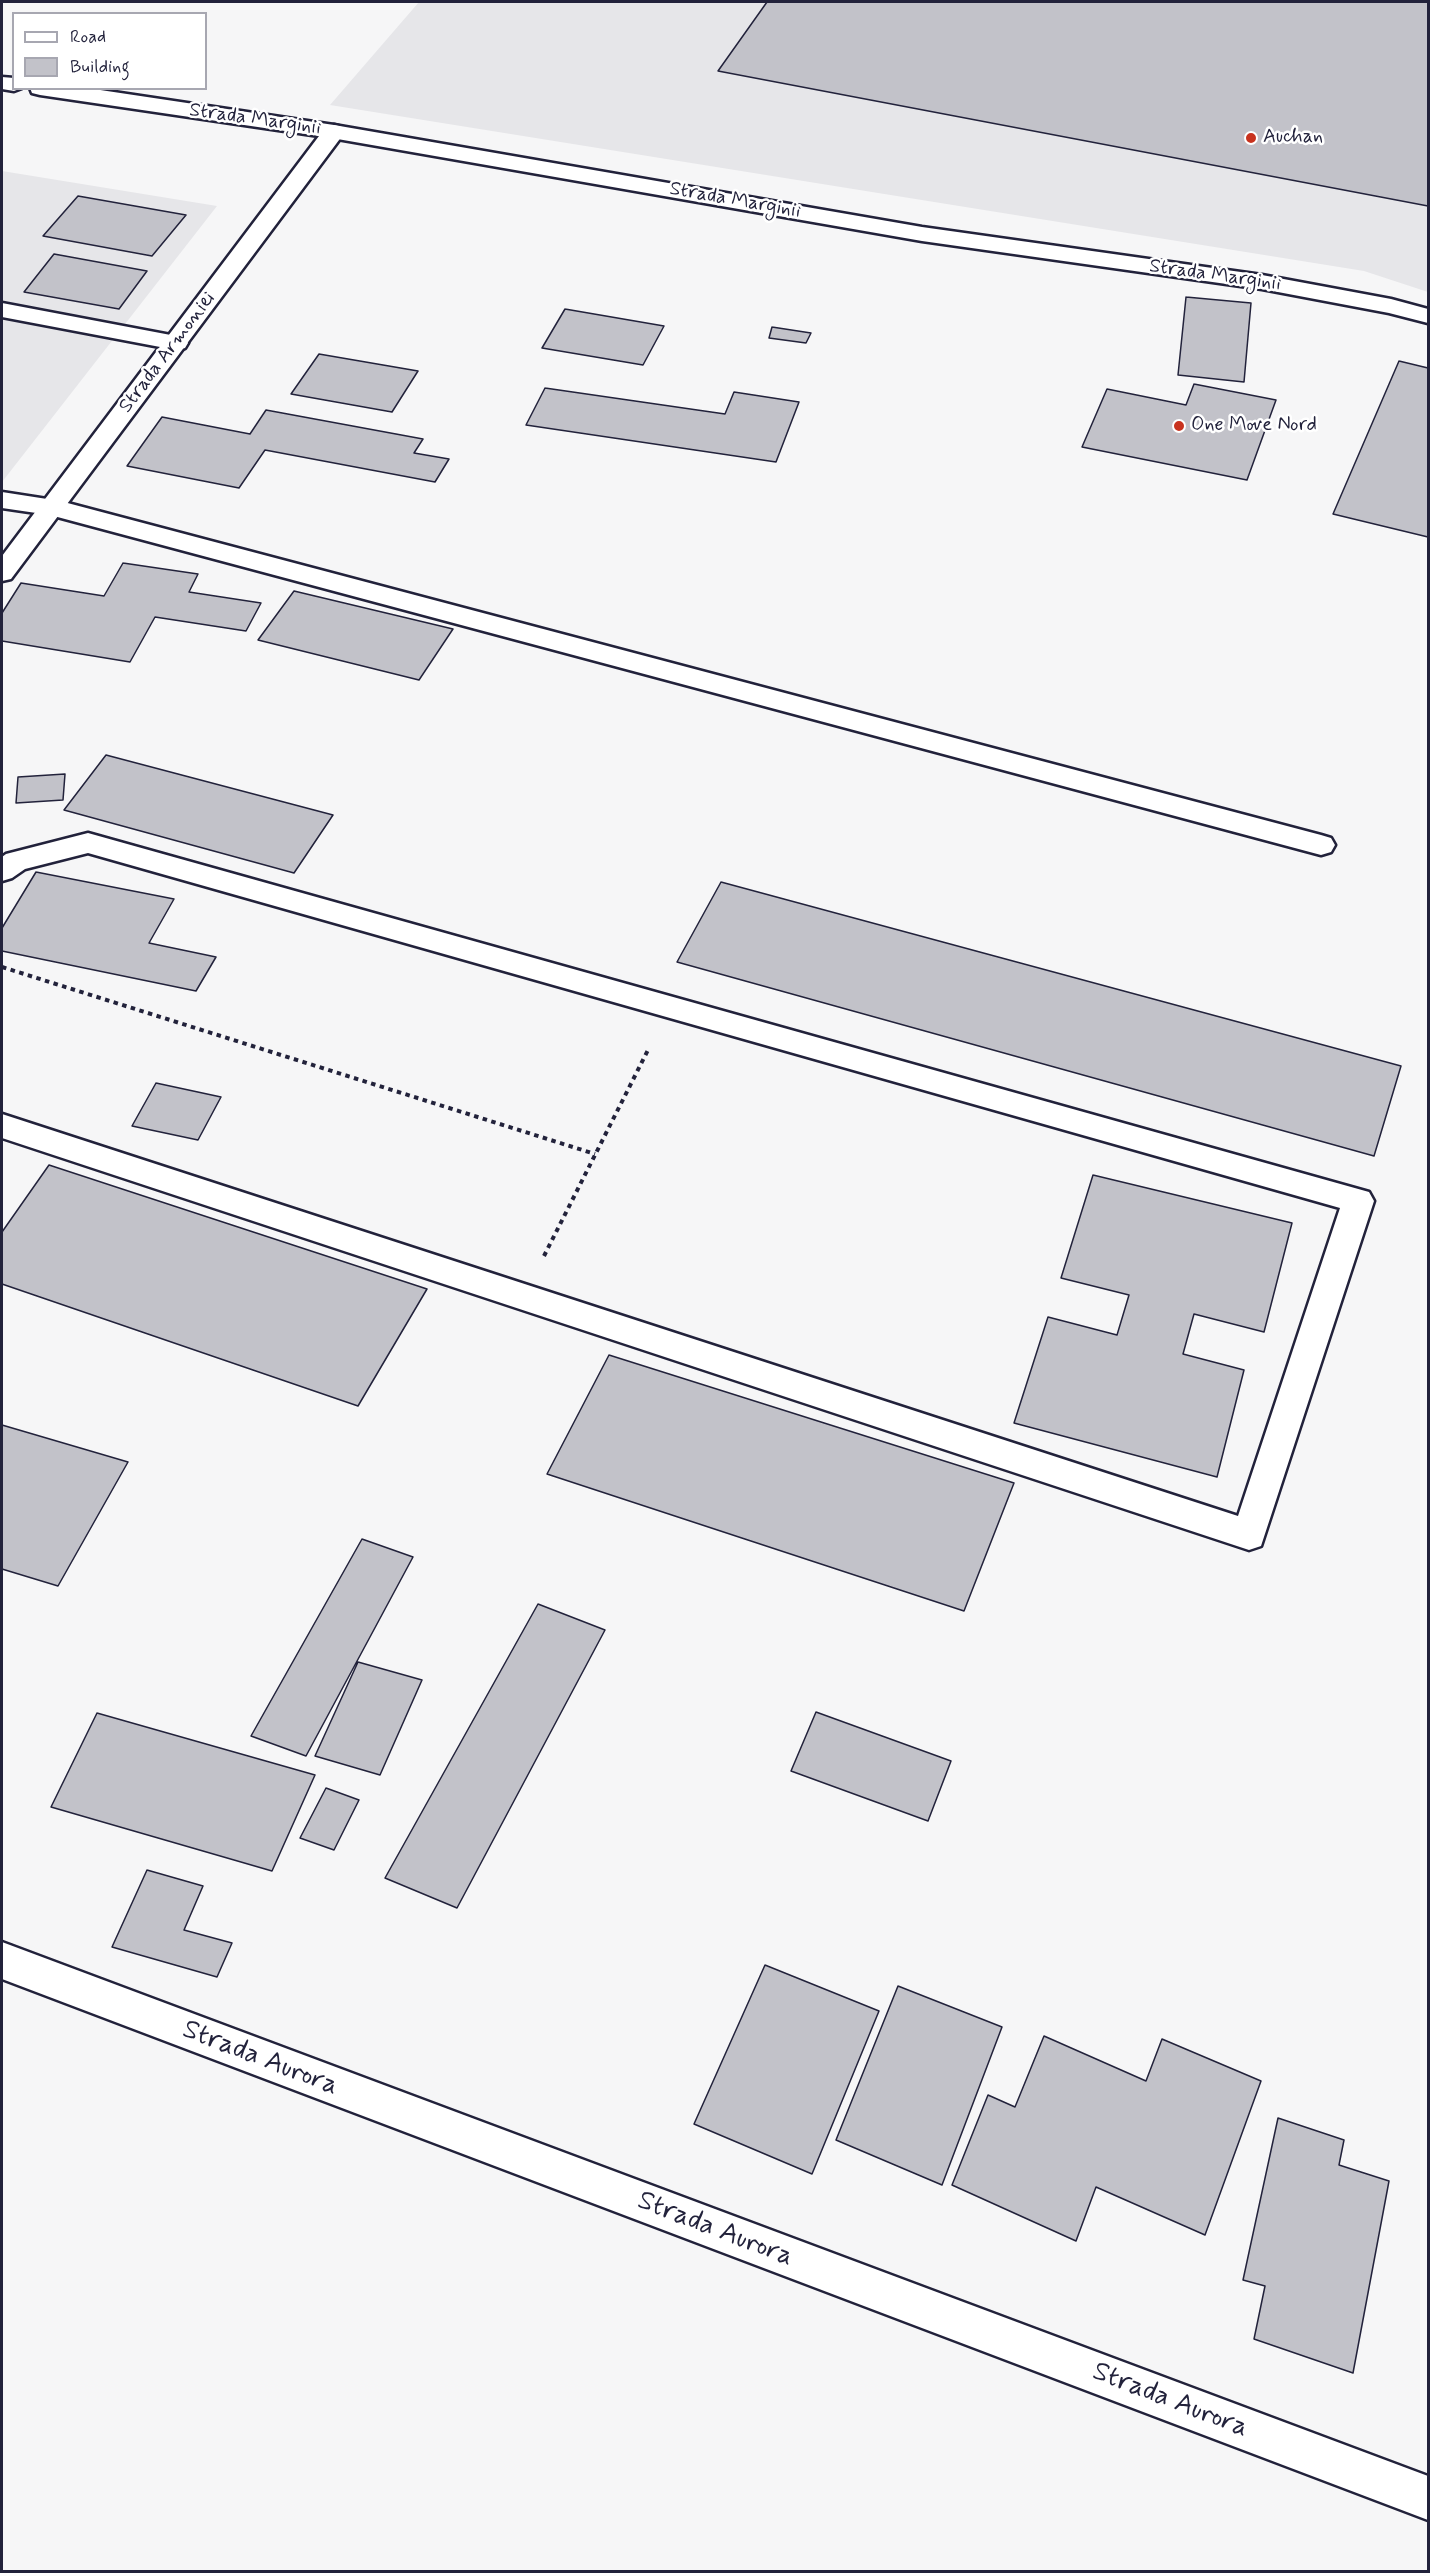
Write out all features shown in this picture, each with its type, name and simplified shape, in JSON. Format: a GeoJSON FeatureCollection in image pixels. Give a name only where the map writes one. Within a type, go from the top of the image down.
{"type":"FeatureCollection","features":[{"type":"Feature","properties":{"kind":"street","name":"Strada Marginii"},"geometry":{"type":"LineString","coordinates":[[53,90],[334,132],[922,234],[1262,282],[1391,306],[1428,316]]}},
{"type":"Feature","properties":{"kind":"street","name":"Strada Armoniei"},"geometry":{"type":"LineString","coordinates":[[2,573],[334,132]]}},
{"type":"Feature","properties":{"kind":"street"},"geometry":{"type":"LineString","coordinates":[[2,310],[176,343]]}},
{"type":"Feature","properties":{"kind":"street"},"geometry":{"type":"LineString","coordinates":[[2,500],[51,507],[1321,845]]}},
{"type":"Feature","properties":{"kind":"street"},"geometry":{"type":"LineString","coordinates":[[2,871],[16,861],[88,843],[1358,1201],[1249,1535],[2,1126]]}},
{"type":"Feature","properties":{"kind":"street","name":"Strada Aurora"},"geometry":{"type":"LineString","coordinates":[[2,1961],[1428,2498]]}},
{"type":"Feature","properties":{"kind":"path"},"geometry":{"type":"LineString","coordinates":[[2,967],[595,1154]]}},
{"type":"Feature","properties":{"kind":"path"},"geometry":{"type":"LineString","coordinates":[[523,1297],[669,1007]]}},
{"type":"Feature","properties":{"kind":"shaded area"},"geometry":{"type":"Polygon","coordinates":[[[419,2],[1428,2],[1428,292],[1364,271],[330,105],[419,2]]]}},
{"type":"Feature","properties":{"kind":"shaded area"},"geometry":{"type":"Polygon","coordinates":[[[2,171],[217,206],[2,482],[2,171]]]}},
{"type":"Feature","properties":{"kind":"building","name":"Auchan"},"geometry":{"type":"Polygon","coordinates":[[[767,2],[1428,2],[1428,206],[718,71],[767,2]]]}},
{"type":"Feature","properties":{"kind":"building"},"geometry":{"type":"Polygon","coordinates":[[[78,196],[186,215],[152,256],[43,236],[78,196]]]}},
{"type":"Feature","properties":{"kind":"building"},"geometry":{"type":"Polygon","coordinates":[[[54,254],[147,271],[119,309],[24,292],[54,254]]]}},
{"type":"Feature","properties":{"kind":"building"},"geometry":{"type":"Polygon","coordinates":[[[1186,297],[1251,303],[1244,382],[1178,375],[1186,297]]]}},
{"type":"Feature","properties":{"kind":"building"},"geometry":{"type":"Polygon","coordinates":[[[565,309],[664,326],[643,365],[542,348],[565,309]]]}},
{"type":"Feature","properties":{"kind":"building"},"geometry":{"type":"Polygon","coordinates":[[[772,327],[811,333],[806,343],[769,338],[772,327]]]}},
{"type":"Feature","properties":{"kind":"building"},"geometry":{"type":"Polygon","coordinates":[[[319,354],[418,371],[392,412],[291,394],[319,354]]]}},
{"type":"Feature","properties":{"kind":"building"},"geometry":{"type":"Polygon","coordinates":[[[1399,361],[1428,368],[1428,537],[1333,514],[1399,361]]]}},
{"type":"Feature","properties":{"kind":"building","name":"One Move Nord"},"geometry":{"type":"Polygon","coordinates":[[[1194,384],[1276,400],[1247,480],[1082,447],[1107,389],[1186,405],[1194,384]]]}},
{"type":"Feature","properties":{"kind":"building"},"geometry":{"type":"Polygon","coordinates":[[[545,388],[725,414],[734,392],[799,402],[776,462],[526,425],[545,388]]]}},
{"type":"Feature","properties":{"kind":"building"},"geometry":{"type":"Polygon","coordinates":[[[266,410],[423,439],[414,453],[449,459],[435,482],[265,450],[239,488],[127,466],[162,417],[250,434],[266,410]]]}},
{"type":"Feature","properties":{"kind":"building"},"geometry":{"type":"Polygon","coordinates":[[[123,563],[198,574],[189,592],[261,603],[246,631],[155,617],[130,662],[2,641],[2,613],[21,583],[104,596],[123,563]]]}},
{"type":"Feature","properties":{"kind":"building"},"geometry":{"type":"Polygon","coordinates":[[[294,591],[453,629],[419,680],[258,640],[294,591]]]}},
{"type":"Feature","properties":{"kind":"building"},"geometry":{"type":"Polygon","coordinates":[[[106,755],[333,815],[294,873],[64,810],[106,755]]]}},
{"type":"Feature","properties":{"kind":"building"},"geometry":{"type":"Polygon","coordinates":[[[65,774],[63,800],[16,803],[18,777],[65,774]]]}},
{"type":"Feature","properties":{"kind":"building"},"geometry":{"type":"Polygon","coordinates":[[[36,872],[174,899],[149,943],[216,957],[196,991],[2,951],[2,928],[36,872]]]}},
{"type":"Feature","properties":{"kind":"building"},"geometry":{"type":"Polygon","coordinates":[[[721,882],[1401,1066],[1374,1156],[677,962],[721,882]]]}},
{"type":"Feature","properties":{"kind":"building"},"geometry":{"type":"Polygon","coordinates":[[[156,1083],[221,1097],[198,1140],[132,1126],[156,1083]]]}},
{"type":"Feature","properties":{"kind":"building"},"geometry":{"type":"Polygon","coordinates":[[[49,1165],[427,1289],[358,1406],[2,1284],[2,1232],[49,1165]]]}},
{"type":"Feature","properties":{"kind":"building"},"geometry":{"type":"Polygon","coordinates":[[[1093,1175],[1292,1223],[1264,1332],[1194,1314],[1183,1354],[1244,1370],[1217,1477],[1014,1423],[1048,1317],[1117,1335],[1129,1295],[1061,1278],[1093,1175]]]}},
{"type":"Feature","properties":{"kind":"building"},"geometry":{"type":"Polygon","coordinates":[[[609,1355],[1014,1483],[964,1611],[547,1474],[609,1355]]]}},
{"type":"Feature","properties":{"kind":"building"},"geometry":{"type":"Polygon","coordinates":[[[2,1425],[128,1462],[58,1586],[2,1569],[2,1425]]]}},
{"type":"Feature","properties":{"kind":"building"},"geometry":{"type":"Polygon","coordinates":[[[362,1539],[413,1557],[306,1756],[251,1736],[362,1539]]]}},
{"type":"Feature","properties":{"kind":"building"},"geometry":{"type":"Polygon","coordinates":[[[538,1604],[605,1630],[457,1908],[385,1878],[538,1604]]]}},
{"type":"Feature","properties":{"kind":"building"},"geometry":{"type":"Polygon","coordinates":[[[358,1662],[422,1680],[380,1775],[315,1756],[358,1662]]]}},
{"type":"Feature","properties":{"kind":"building"},"geometry":{"type":"Polygon","coordinates":[[[816,1712],[951,1761],[928,1821],[791,1771],[816,1712]]]}},
{"type":"Feature","properties":{"kind":"building"},"geometry":{"type":"Polygon","coordinates":[[[97,1713],[315,1775],[272,1871],[51,1807],[97,1713]]]}},
{"type":"Feature","properties":{"kind":"building"},"geometry":{"type":"Polygon","coordinates":[[[326,1788],[359,1800],[334,1850],[300,1838],[326,1788]]]}},
{"type":"Feature","properties":{"kind":"building"},"geometry":{"type":"Polygon","coordinates":[[[147,1870],[203,1886],[184,1930],[232,1943],[217,1977],[112,1947],[147,1870]]]}},
{"type":"Feature","properties":{"kind":"building"},"geometry":{"type":"Polygon","coordinates":[[[765,1965],[879,2011],[812,2174],[694,2124],[765,1965]]]}},
{"type":"Feature","properties":{"kind":"building"},"geometry":{"type":"Polygon","coordinates":[[[898,1986],[1002,2027],[942,2185],[836,2140],[898,1986]]]}},
{"type":"Feature","properties":{"kind":"building"},"geometry":{"type":"Polygon","coordinates":[[[1044,2036],[1146,2081],[1162,2039],[1261,2081],[1205,2235],[1096,2187],[1076,2241],[952,2185],[988,2095],[1015,2107],[1044,2036]]]}},
{"type":"Feature","properties":{"kind":"building"},"geometry":{"type":"Polygon","coordinates":[[[1278,2118],[1344,2140],[1339,2165],[1389,2181],[1353,2373],[1254,2339],[1265,2286],[1243,2280],[1278,2118]]]}},
{"type":"Feature","properties":{"kind":"place","name":"Auchan"},"geometry":{"type":"Point","coordinates":[1251,138]}},
{"type":"Feature","properties":{"kind":"place","name":"One Move Nord"},"geometry":{"type":"Point","coordinates":[1179,426]}}]}
